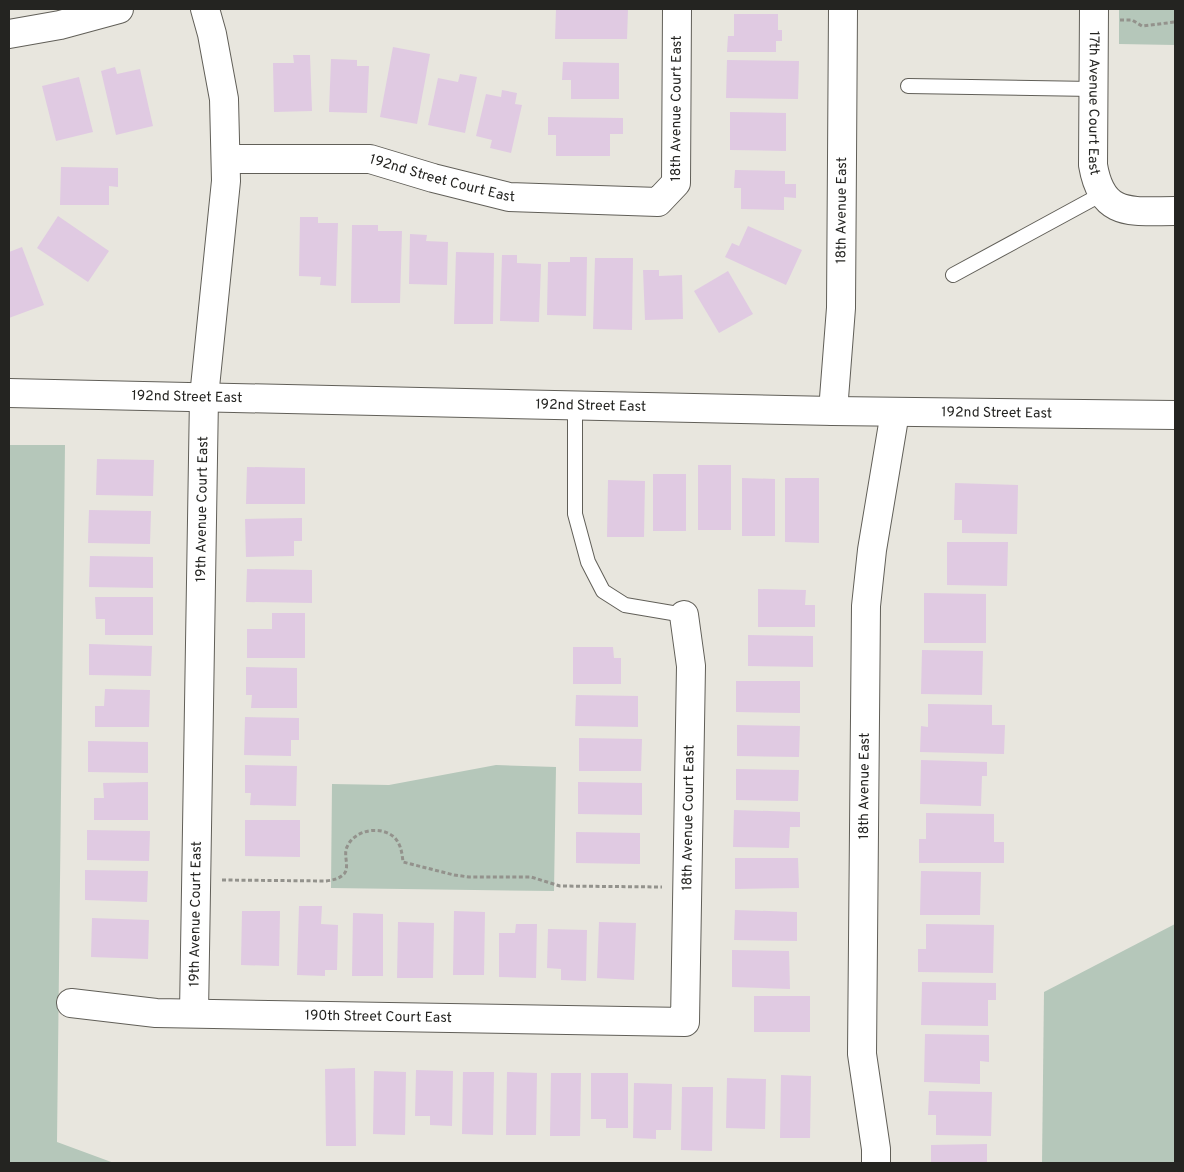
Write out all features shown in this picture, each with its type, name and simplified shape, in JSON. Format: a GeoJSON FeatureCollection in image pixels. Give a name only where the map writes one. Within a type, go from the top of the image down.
{"type":"FeatureCollection","features":[{"type":"Feature","properties":{"kind":"street"},"geometry":{"type":"LineString","coordinates":[[9,34],[60,25],[119,9]]}},
{"type":"Feature","properties":{"kind":"street","name":"19th Avenue Court East"},"geometry":{"type":"LineString","coordinates":[[194,1013],[204,397],[226,181],[224,99],[212,34],[205,9]]}},
{"type":"Feature","properties":{"kind":"street","name":"18th Avenue Court East"},"geometry":{"type":"LineString","coordinates":[[658,202],[676,183],[677,9]]}},
{"type":"Feature","properties":{"kind":"street","name":"18th Avenue East"},"geometry":{"type":"LineString","coordinates":[[834,411],[841,308],[843,9]]}},
{"type":"Feature","properties":{"kind":"street","name":"17th Avenue Court East"},"geometry":{"type":"LineString","coordinates":[[1094,14],[1094,165],[1096,180],[1102,194]]}},
{"type":"Feature","properties":{"kind":"street","name":"192nd Street Court East"},"geometry":{"type":"LineString","coordinates":[[226,159],[370,159],[433,178],[509,196],[658,202]]}},
{"type":"Feature","properties":{"kind":"street"},"geometry":{"type":"LineString","coordinates":[[1102,194],[1113,205],[1135,211],[1175,211]]}},
{"type":"Feature","properties":{"kind":"street","name":"192nd Street East"},"geometry":{"type":"LineString","coordinates":[[9,392],[834,411],[1175,415]]}},
{"type":"Feature","properties":{"kind":"street","name":"18th Avenue East"},"geometry":{"type":"LineString","coordinates":[[876,1163],[876,1149],[862,1054],[866,606],[872,550],[895,412]]}},
{"type":"Feature","properties":{"kind":"street","name":"18th Avenue Court East"},"geometry":{"type":"LineString","coordinates":[[684,615],[691,666],[686,1022]]}},
{"type":"Feature","properties":{"kind":"street","name":"190th Street Court East"},"geometry":{"type":"LineString","coordinates":[[71,1003],[156,1013],[686,1022]]}},
{"type":"Feature","properties":{"kind":"lane"},"geometry":{"type":"LineString","coordinates":[[908,86],[1094,89]]}},
{"type":"Feature","properties":{"kind":"lane"},"geometry":{"type":"LineString","coordinates":[[953,275],[1102,194]]}},
{"type":"Feature","properties":{"kind":"lane"},"geometry":{"type":"LineString","coordinates":[[575,405],[575,514],[588,562],[603,592],[625,605],[684,615]]}},
{"type":"Feature","properties":{"kind":"path"},"geometry":{"type":"LineString","coordinates":[[1094,14],[1132,20],[1142,26],[1175,22]]}},
{"type":"Feature","properties":{"kind":"path"},"geometry":{"type":"LineString","coordinates":[[196,879],[336,880],[346,870],[345,854],[352,840],[367,830],[377,830],[394,837],[402,851],[403,862],[454,875],[531,877],[560,886],[688,887]]}},
{"type":"Feature","properties":{"kind":"green space"},"geometry":{"type":"Polygon","coordinates":[[[1119,9],[1175,9],[1175,45],[1119,44],[1119,9]]]}},
{"type":"Feature","properties":{"kind":"green space"},"geometry":{"type":"Polygon","coordinates":[[[9,445],[65,445],[57,1142],[114,1163],[9,1163],[9,445]]]}},
{"type":"Feature","properties":{"kind":"green space"},"geometry":{"type":"Polygon","coordinates":[[[496,765],[556,767],[554,891],[331,888],[332,784],[389,785],[496,765]]]}},
{"type":"Feature","properties":{"kind":"green space"},"geometry":{"type":"Polygon","coordinates":[[[1175,924],[1175,1163],[1042,1163],[1044,992],[1175,924]]]}},
{"type":"Feature","properties":{"kind":"building"},"geometry":{"type":"Polygon","coordinates":[[[556,9],[628,9],[627,39],[555,39],[556,9]]]}},
{"type":"Feature","properties":{"kind":"building"},"geometry":{"type":"Polygon","coordinates":[[[734,14],[778,14],[778,30],[782,30],[782,41],[776,41],[776,52],[727,52],[728,36],[734,36],[734,14]]]}},
{"type":"Feature","properties":{"kind":"building"},"geometry":{"type":"Polygon","coordinates":[[[393,47],[430,54],[417,124],[380,117],[393,47]]]}},
{"type":"Feature","properties":{"kind":"building"},"geometry":{"type":"Polygon","coordinates":[[[293,55],[310,55],[312,111],[274,112],[273,63],[294,63],[293,55]]]}},
{"type":"Feature","properties":{"kind":"building"},"geometry":{"type":"Polygon","coordinates":[[[331,59],[357,60],[357,66],[369,66],[367,113],[329,112],[331,59]]]}},
{"type":"Feature","properties":{"kind":"building"},"geometry":{"type":"Polygon","coordinates":[[[727,60],[799,61],[798,99],[726,98],[727,60]]]}},
{"type":"Feature","properties":{"kind":"building"},"geometry":{"type":"Polygon","coordinates":[[[563,62],[619,63],[619,99],[571,99],[571,80],[562,80],[563,62]]]}},
{"type":"Feature","properties":{"kind":"building"},"geometry":{"type":"Polygon","coordinates":[[[115,67],[117,74],[140,69],[153,126],[116,135],[101,71],[115,67]]]}},
{"type":"Feature","properties":{"kind":"building"},"geometry":{"type":"Polygon","coordinates":[[[460,74],[477,77],[465,133],[428,125],[438,78],[458,82],[460,74]]]}},
{"type":"Feature","properties":{"kind":"building"},"geometry":{"type":"Polygon","coordinates":[[[79,77],[93,132],[56,141],[42,86],[79,77]]]}},
{"type":"Feature","properties":{"kind":"building"},"geometry":{"type":"Polygon","coordinates":[[[502,90],[517,93],[515,104],[522,105],[511,153],[490,148],[492,140],[476,136],[486,94],[501,97],[502,90]]]}},
{"type":"Feature","properties":{"kind":"building"},"geometry":{"type":"Polygon","coordinates":[[[730,112],[786,113],[786,151],[730,150],[730,112]]]}},
{"type":"Feature","properties":{"kind":"building"},"geometry":{"type":"Polygon","coordinates":[[[548,117],[623,118],[623,134],[610,134],[610,156],[556,156],[556,135],[548,135],[548,117]]]}},
{"type":"Feature","properties":{"kind":"building"},"geometry":{"type":"Polygon","coordinates":[[[61,167],[118,168],[118,187],[109,186],[109,205],[60,205],[61,167]]]}},
{"type":"Feature","properties":{"kind":"building"},"geometry":{"type":"Polygon","coordinates":[[[735,170],[785,171],[785,184],[796,184],[796,198],[784,197],[784,210],[741,209],[741,188],[734,188],[735,170]]]}},
{"type":"Feature","properties":{"kind":"building"},"geometry":{"type":"Polygon","coordinates":[[[58,216],[109,251],[88,282],[37,248],[58,216]]]}},
{"type":"Feature","properties":{"kind":"building"},"geometry":{"type":"Polygon","coordinates":[[[300,217],[318,217],[318,223],[338,223],[336,286],[320,285],[321,277],[299,276],[300,217]]]}},
{"type":"Feature","properties":{"kind":"building"},"geometry":{"type":"Polygon","coordinates":[[[352,225],[378,225],[378,231],[402,231],[400,303],[351,303],[352,225]]]}},
{"type":"Feature","properties":{"kind":"building"},"geometry":{"type":"Polygon","coordinates":[[[748,226],[802,250],[786,285],[725,257],[732,243],[739,246],[748,226]]]}},
{"type":"Feature","properties":{"kind":"building"},"geometry":{"type":"Polygon","coordinates":[[[410,234],[427,235],[426,241],[448,242],[447,285],[409,284],[410,234]]]}},
{"type":"Feature","properties":{"kind":"building"},"geometry":{"type":"Polygon","coordinates":[[[22,247],[44,305],[9,318],[9,252],[22,247]]]}},
{"type":"Feature","properties":{"kind":"building"},"geometry":{"type":"Polygon","coordinates":[[[456,252],[494,253],[493,324],[454,324],[456,252]]]}},
{"type":"Feature","properties":{"kind":"building"},"geometry":{"type":"Polygon","coordinates":[[[502,255],[517,255],[517,263],[541,264],[539,322],[500,321],[502,255]]]}},
{"type":"Feature","properties":{"kind":"building"},"geometry":{"type":"Polygon","coordinates":[[[570,257],[587,257],[586,316],[547,315],[548,262],[570,262],[570,257]]]}},
{"type":"Feature","properties":{"kind":"building"},"geometry":{"type":"Polygon","coordinates":[[[595,258],[633,258],[632,330],[593,329],[595,258]]]}},
{"type":"Feature","properties":{"kind":"building"},"geometry":{"type":"Polygon","coordinates":[[[643,270],[659,270],[659,276],[682,275],[683,319],[645,320],[643,270]]]}},
{"type":"Feature","properties":{"kind":"building"},"geometry":{"type":"Polygon","coordinates":[[[728,271],[753,314],[719,333],[694,291],[728,271]]]}},
{"type":"Feature","properties":{"kind":"building"},"geometry":{"type":"Polygon","coordinates":[[[97,459],[154,460],[153,496],[96,495],[97,459]]]}},
{"type":"Feature","properties":{"kind":"building"},"geometry":{"type":"Polygon","coordinates":[[[698,465],[731,465],[731,530],[698,530],[698,465]]]}},
{"type":"Feature","properties":{"kind":"building"},"geometry":{"type":"Polygon","coordinates":[[[247,467],[305,468],[305,504],[246,504],[247,467]]]}},
{"type":"Feature","properties":{"kind":"building"},"geometry":{"type":"Polygon","coordinates":[[[653,474],[686,474],[686,531],[653,531],[653,474]]]}},
{"type":"Feature","properties":{"kind":"building"},"geometry":{"type":"Polygon","coordinates":[[[742,478],[775,479],[775,536],[742,536],[742,478]]]}},
{"type":"Feature","properties":{"kind":"building"},"geometry":{"type":"Polygon","coordinates":[[[785,478],[819,478],[819,543],[785,542],[785,478]]]}},
{"type":"Feature","properties":{"kind":"building"},"geometry":{"type":"Polygon","coordinates":[[[608,480],[645,481],[644,537],[607,537],[608,480]]]}},
{"type":"Feature","properties":{"kind":"building"},"geometry":{"type":"Polygon","coordinates":[[[955,483],[1018,485],[1017,534],[962,533],[962,520],[954,520],[955,483]]]}},
{"type":"Feature","properties":{"kind":"building"},"geometry":{"type":"Polygon","coordinates":[[[89,510],[151,511],[150,544],[88,543],[89,510]]]}},
{"type":"Feature","properties":{"kind":"building"},"geometry":{"type":"Polygon","coordinates":[[[302,518],[302,541],[294,541],[294,556],[246,557],[245,519],[302,518]]]}},
{"type":"Feature","properties":{"kind":"building"},"geometry":{"type":"Polygon","coordinates":[[[947,542],[1008,542],[1007,586],[947,585],[947,542]]]}},
{"type":"Feature","properties":{"kind":"building"},"geometry":{"type":"Polygon","coordinates":[[[90,556],[153,557],[153,588],[89,587],[90,556]]]}},
{"type":"Feature","properties":{"kind":"building"},"geometry":{"type":"Polygon","coordinates":[[[247,569],[312,570],[312,603],[246,602],[247,569]]]}},
{"type":"Feature","properties":{"kind":"building"},"geometry":{"type":"Polygon","coordinates":[[[758,589],[806,590],[805,605],[815,605],[815,627],[758,627],[758,589]]]}},
{"type":"Feature","properties":{"kind":"building"},"geometry":{"type":"Polygon","coordinates":[[[924,593],[986,594],[986,643],[924,643],[924,593]]]}},
{"type":"Feature","properties":{"kind":"building"},"geometry":{"type":"Polygon","coordinates":[[[95,597],[153,597],[153,635],[105,635],[105,619],[96,619],[95,597]]]}},
{"type":"Feature","properties":{"kind":"building"},"geometry":{"type":"Polygon","coordinates":[[[272,613],[305,613],[305,658],[247,658],[247,629],[272,629],[272,613]]]}},
{"type":"Feature","properties":{"kind":"building"},"geometry":{"type":"Polygon","coordinates":[[[748,635],[813,636],[813,667],[748,666],[748,635]]]}},
{"type":"Feature","properties":{"kind":"building"},"geometry":{"type":"Polygon","coordinates":[[[89,644],[152,646],[151,676],[89,675],[89,644]]]}},
{"type":"Feature","properties":{"kind":"building"},"geometry":{"type":"Polygon","coordinates":[[[573,647],[613,647],[614,658],[621,658],[621,684],[573,684],[573,647]]]}},
{"type":"Feature","properties":{"kind":"building"},"geometry":{"type":"Polygon","coordinates":[[[922,650],[983,651],[982,695],[921,694],[922,650]]]}},
{"type":"Feature","properties":{"kind":"building"},"geometry":{"type":"Polygon","coordinates":[[[246,667],[297,668],[297,708],[251,708],[252,695],[246,695],[246,667]]]}},
{"type":"Feature","properties":{"kind":"building"},"geometry":{"type":"Polygon","coordinates":[[[736,681],[800,681],[800,713],[736,712],[736,681]]]}},
{"type":"Feature","properties":{"kind":"building"},"geometry":{"type":"Polygon","coordinates":[[[105,689],[150,690],[149,727],[95,727],[95,706],[104,706],[105,689]]]}},
{"type":"Feature","properties":{"kind":"building"},"geometry":{"type":"Polygon","coordinates":[[[576,695],[638,696],[638,727],[575,726],[576,695]]]}},
{"type":"Feature","properties":{"kind":"building"},"geometry":{"type":"Polygon","coordinates":[[[928,704],[992,705],[992,725],[1005,725],[1004,754],[920,752],[921,726],[928,727],[928,704]]]}},
{"type":"Feature","properties":{"kind":"building"},"geometry":{"type":"Polygon","coordinates":[[[245,717],[299,718],[299,740],[291,740],[291,756],[244,755],[245,717]]]}},
{"type":"Feature","properties":{"kind":"building"},"geometry":{"type":"Polygon","coordinates":[[[737,725],[800,726],[799,757],[737,756],[737,725]]]}},
{"type":"Feature","properties":{"kind":"building"},"geometry":{"type":"Polygon","coordinates":[[[579,738],[642,739],[641,771],[579,771],[579,738]]]}},
{"type":"Feature","properties":{"kind":"building"},"geometry":{"type":"Polygon","coordinates":[[[88,741],[148,742],[148,773],[88,772],[88,741]]]}},
{"type":"Feature","properties":{"kind":"building"},"geometry":{"type":"Polygon","coordinates":[[[921,760],[987,762],[987,776],[982,776],[981,806],[920,804],[921,760]]]}},
{"type":"Feature","properties":{"kind":"building"},"geometry":{"type":"Polygon","coordinates":[[[245,765],[297,766],[296,806],[250,805],[251,793],[245,793],[245,765]]]}},
{"type":"Feature","properties":{"kind":"building"},"geometry":{"type":"Polygon","coordinates":[[[736,769],[799,770],[798,801],[736,800],[736,769]]]}},
{"type":"Feature","properties":{"kind":"building"},"geometry":{"type":"Polygon","coordinates":[[[148,782],[148,820],[94,820],[94,798],[104,798],[103,783],[148,782]]]}},
{"type":"Feature","properties":{"kind":"building"},"geometry":{"type":"Polygon","coordinates":[[[578,782],[642,783],[642,815],[578,814],[578,782]]]}},
{"type":"Feature","properties":{"kind":"building"},"geometry":{"type":"Polygon","coordinates":[[[734,810],[800,812],[800,827],[790,827],[789,848],[733,847],[734,810]]]}},
{"type":"Feature","properties":{"kind":"building"},"geometry":{"type":"Polygon","coordinates":[[[926,813],[994,814],[994,842],[1004,842],[1004,863],[919,863],[919,839],[926,839],[926,813]]]}},
{"type":"Feature","properties":{"kind":"building"},"geometry":{"type":"Polygon","coordinates":[[[245,820],[300,820],[300,857],[245,856],[245,820]]]}},
{"type":"Feature","properties":{"kind":"building"},"geometry":{"type":"Polygon","coordinates":[[[87,830],[150,831],[149,861],[87,860],[87,830]]]}},
{"type":"Feature","properties":{"kind":"building"},"geometry":{"type":"Polygon","coordinates":[[[576,832],[640,833],[640,864],[576,863],[576,832]]]}},
{"type":"Feature","properties":{"kind":"building"},"geometry":{"type":"Polygon","coordinates":[[[735,858],[798,858],[799,888],[735,889],[735,858]]]}},
{"type":"Feature","properties":{"kind":"building"},"geometry":{"type":"Polygon","coordinates":[[[85,870],[148,871],[147,902],[85,900],[85,870]]]}},
{"type":"Feature","properties":{"kind":"building"},"geometry":{"type":"Polygon","coordinates":[[[921,871],[981,872],[980,915],[920,915],[921,871]]]}},
{"type":"Feature","properties":{"kind":"building"},"geometry":{"type":"Polygon","coordinates":[[[299,906],[322,906],[321,924],[338,925],[337,970],[325,970],[325,976],[297,975],[299,906]]]}},
{"type":"Feature","properties":{"kind":"building"},"geometry":{"type":"Polygon","coordinates":[[[735,910],[797,912],[797,941],[734,940],[735,910]]]}},
{"type":"Feature","properties":{"kind":"building"},"geometry":{"type":"Polygon","coordinates":[[[242,911],[280,911],[279,966],[241,965],[242,911]]]}},
{"type":"Feature","properties":{"kind":"building"},"geometry":{"type":"Polygon","coordinates":[[[454,911],[485,912],[484,975],[453,975],[454,911]]]}},
{"type":"Feature","properties":{"kind":"building"},"geometry":{"type":"Polygon","coordinates":[[[353,913],[383,914],[383,976],[352,976],[353,913]]]}},
{"type":"Feature","properties":{"kind":"building"},"geometry":{"type":"Polygon","coordinates":[[[92,918],[149,920],[148,959],[91,957],[92,918]]]}},
{"type":"Feature","properties":{"kind":"building"},"geometry":{"type":"Polygon","coordinates":[[[398,922],[434,923],[433,978],[397,978],[398,922]]]}},
{"type":"Feature","properties":{"kind":"building"},"geometry":{"type":"Polygon","coordinates":[[[599,922],[636,923],[634,980],[597,978],[599,922]]]}},
{"type":"Feature","properties":{"kind":"building"},"geometry":{"type":"Polygon","coordinates":[[[516,924],[537,924],[536,978],[499,977],[499,933],[515,933],[516,924]]]}},
{"type":"Feature","properties":{"kind":"building"},"geometry":{"type":"Polygon","coordinates":[[[926,924],[994,925],[993,973],[918,972],[918,949],[926,949],[926,924]]]}},
{"type":"Feature","properties":{"kind":"building"},"geometry":{"type":"Polygon","coordinates":[[[548,929],[587,930],[586,981],[561,980],[561,969],[547,968],[548,929]]]}},
{"type":"Feature","properties":{"kind":"building"},"geometry":{"type":"Polygon","coordinates":[[[732,950],[789,951],[790,989],[732,987],[732,950]]]}},
{"type":"Feature","properties":{"kind":"building"},"geometry":{"type":"Polygon","coordinates":[[[922,982],[996,983],[996,1000],[988,1000],[988,1026],[921,1025],[922,982]]]}},
{"type":"Feature","properties":{"kind":"building"},"geometry":{"type":"Polygon","coordinates":[[[754,996],[810,996],[810,1032],[754,1032],[754,996]]]}},
{"type":"Feature","properties":{"kind":"building"},"geometry":{"type":"Polygon","coordinates":[[[925,1034],[989,1035],[989,1062],[980,1061],[980,1084],[924,1082],[925,1034]]]}},
{"type":"Feature","properties":{"kind":"building"},"geometry":{"type":"Polygon","coordinates":[[[355,1068],[356,1146],[326,1146],[325,1069],[355,1068]]]}},
{"type":"Feature","properties":{"kind":"building"},"geometry":{"type":"Polygon","coordinates":[[[416,1070],[453,1071],[452,1126],[430,1125],[430,1116],[415,1116],[416,1070]]]}},
{"type":"Feature","properties":{"kind":"building"},"geometry":{"type":"Polygon","coordinates":[[[374,1071],[406,1072],[405,1135],[373,1134],[374,1071]]]}},
{"type":"Feature","properties":{"kind":"building"},"geometry":{"type":"Polygon","coordinates":[[[463,1072],[494,1072],[493,1135],[462,1134],[463,1072]]]}},
{"type":"Feature","properties":{"kind":"building"},"geometry":{"type":"Polygon","coordinates":[[[507,1072],[537,1073],[536,1135],[506,1135],[507,1072]]]}},
{"type":"Feature","properties":{"kind":"building"},"geometry":{"type":"Polygon","coordinates":[[[551,1073],[581,1073],[580,1136],[550,1136],[551,1073]]]}},
{"type":"Feature","properties":{"kind":"building"},"geometry":{"type":"Polygon","coordinates":[[[591,1073],[628,1073],[628,1128],[606,1128],[606,1119],[591,1119],[591,1073]]]}},
{"type":"Feature","properties":{"kind":"building"},"geometry":{"type":"Polygon","coordinates":[[[781,1075],[811,1076],[810,1138],[780,1138],[781,1075]]]}},
{"type":"Feature","properties":{"kind":"building"},"geometry":{"type":"Polygon","coordinates":[[[727,1078],[766,1079],[765,1129],[726,1128],[727,1078]]]}},
{"type":"Feature","properties":{"kind":"building"},"geometry":{"type":"Polygon","coordinates":[[[634,1083],[672,1084],[671,1130],[656,1130],[656,1139],[633,1138],[634,1083]]]}},
{"type":"Feature","properties":{"kind":"building"},"geometry":{"type":"Polygon","coordinates":[[[682,1087],[713,1087],[712,1151],[681,1150],[682,1087]]]}},
{"type":"Feature","properties":{"kind":"building"},"geometry":{"type":"Polygon","coordinates":[[[929,1091],[992,1092],[991,1136],[936,1135],[936,1115],[928,1115],[929,1091]]]}},
{"type":"Feature","properties":{"kind":"building"},"geometry":{"type":"Polygon","coordinates":[[[987,1144],[987,1163],[931,1163],[931,1145],[987,1144]]]}}]}
